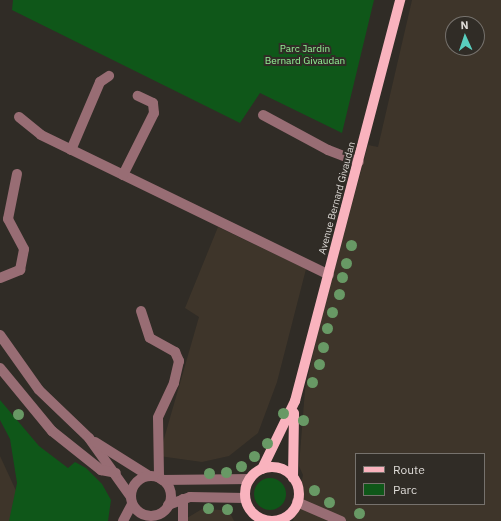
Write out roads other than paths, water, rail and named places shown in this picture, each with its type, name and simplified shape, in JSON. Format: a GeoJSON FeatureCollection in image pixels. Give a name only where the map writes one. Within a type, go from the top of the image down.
{"type":"FeatureCollection","features":[{"type":"Feature","properties":{"kind":"main road","name":"Avenue Bernard Givaudan"},"geometry":{"type":"LineString","coordinates":[[295,401],[359,162],[400,0]]}},
{"type":"Feature","properties":{"kind":"main road"},"geometry":{"type":"LineString","coordinates":[[295,401],[293,478],[298,490],[297,502],[280,520],[252,516],[245,498],[250,479],[262,469],[295,401]]}},
{"type":"Feature","properties":{"kind":"main road"},"geometry":{"type":"LineString","coordinates":[[262,469],[279,468],[293,478]]}},
{"type":"Feature","properties":{"kind":"street"},"geometry":{"type":"LineString","coordinates":[[72,150],[100,82],[109,76]]}},
{"type":"Feature","properties":{"kind":"street"},"geometry":{"type":"LineString","coordinates":[[123,175],[154,113],[153,103],[138,96]]}},
{"type":"Feature","properties":{"kind":"street"},"geometry":{"type":"LineString","coordinates":[[263,116],[328,150],[359,162]]}},
{"type":"Feature","properties":{"kind":"street"},"geometry":{"type":"LineString","coordinates":[[19,117],[41,135],[329,275]]}},
{"type":"Feature","properties":{"kind":"street"},"geometry":{"type":"LineString","coordinates":[[0,278],[20,270],[24,249],[8,219],[17,174]]}},
{"type":"Feature","properties":{"kind":"street"},"geometry":{"type":"LineString","coordinates":[[141,311],[150,338],[175,352],[179,361],[174,383],[158,418],[157,478]]}},
{"type":"Feature","properties":{"kind":"street"},"geometry":{"type":"LineString","coordinates":[[0,335],[39,390],[89,438],[116,473],[132,500],[146,518],[157,515],[168,505],[183,500],[208,496],[245,498]]}},
{"type":"Feature","properties":{"kind":"street"},"geometry":{"type":"LineString","coordinates":[[0,368],[52,431],[101,470],[116,473]]}},
{"type":"Feature","properties":{"kind":"street"},"geometry":{"type":"LineString","coordinates":[[89,438],[157,478],[170,491],[168,505]]}},
{"type":"Feature","properties":{"kind":"street"},"geometry":{"type":"LineString","coordinates":[[123,521],[132,500],[136,483],[157,478],[250,479]]}},
{"type":"Feature","properties":{"kind":"street"},"geometry":{"type":"LineString","coordinates":[[183,500],[183,521]]}},
{"type":"Feature","properties":{"kind":"street"},"geometry":{"type":"LineString","coordinates":[[297,502],[341,521]]}},
{"type":"Feature","properties":{"kind":"park label","name":"Parc Jardin Bernard Givaudan"},"geometry":{"type":"Point","coordinates":[305,54]}}]}
